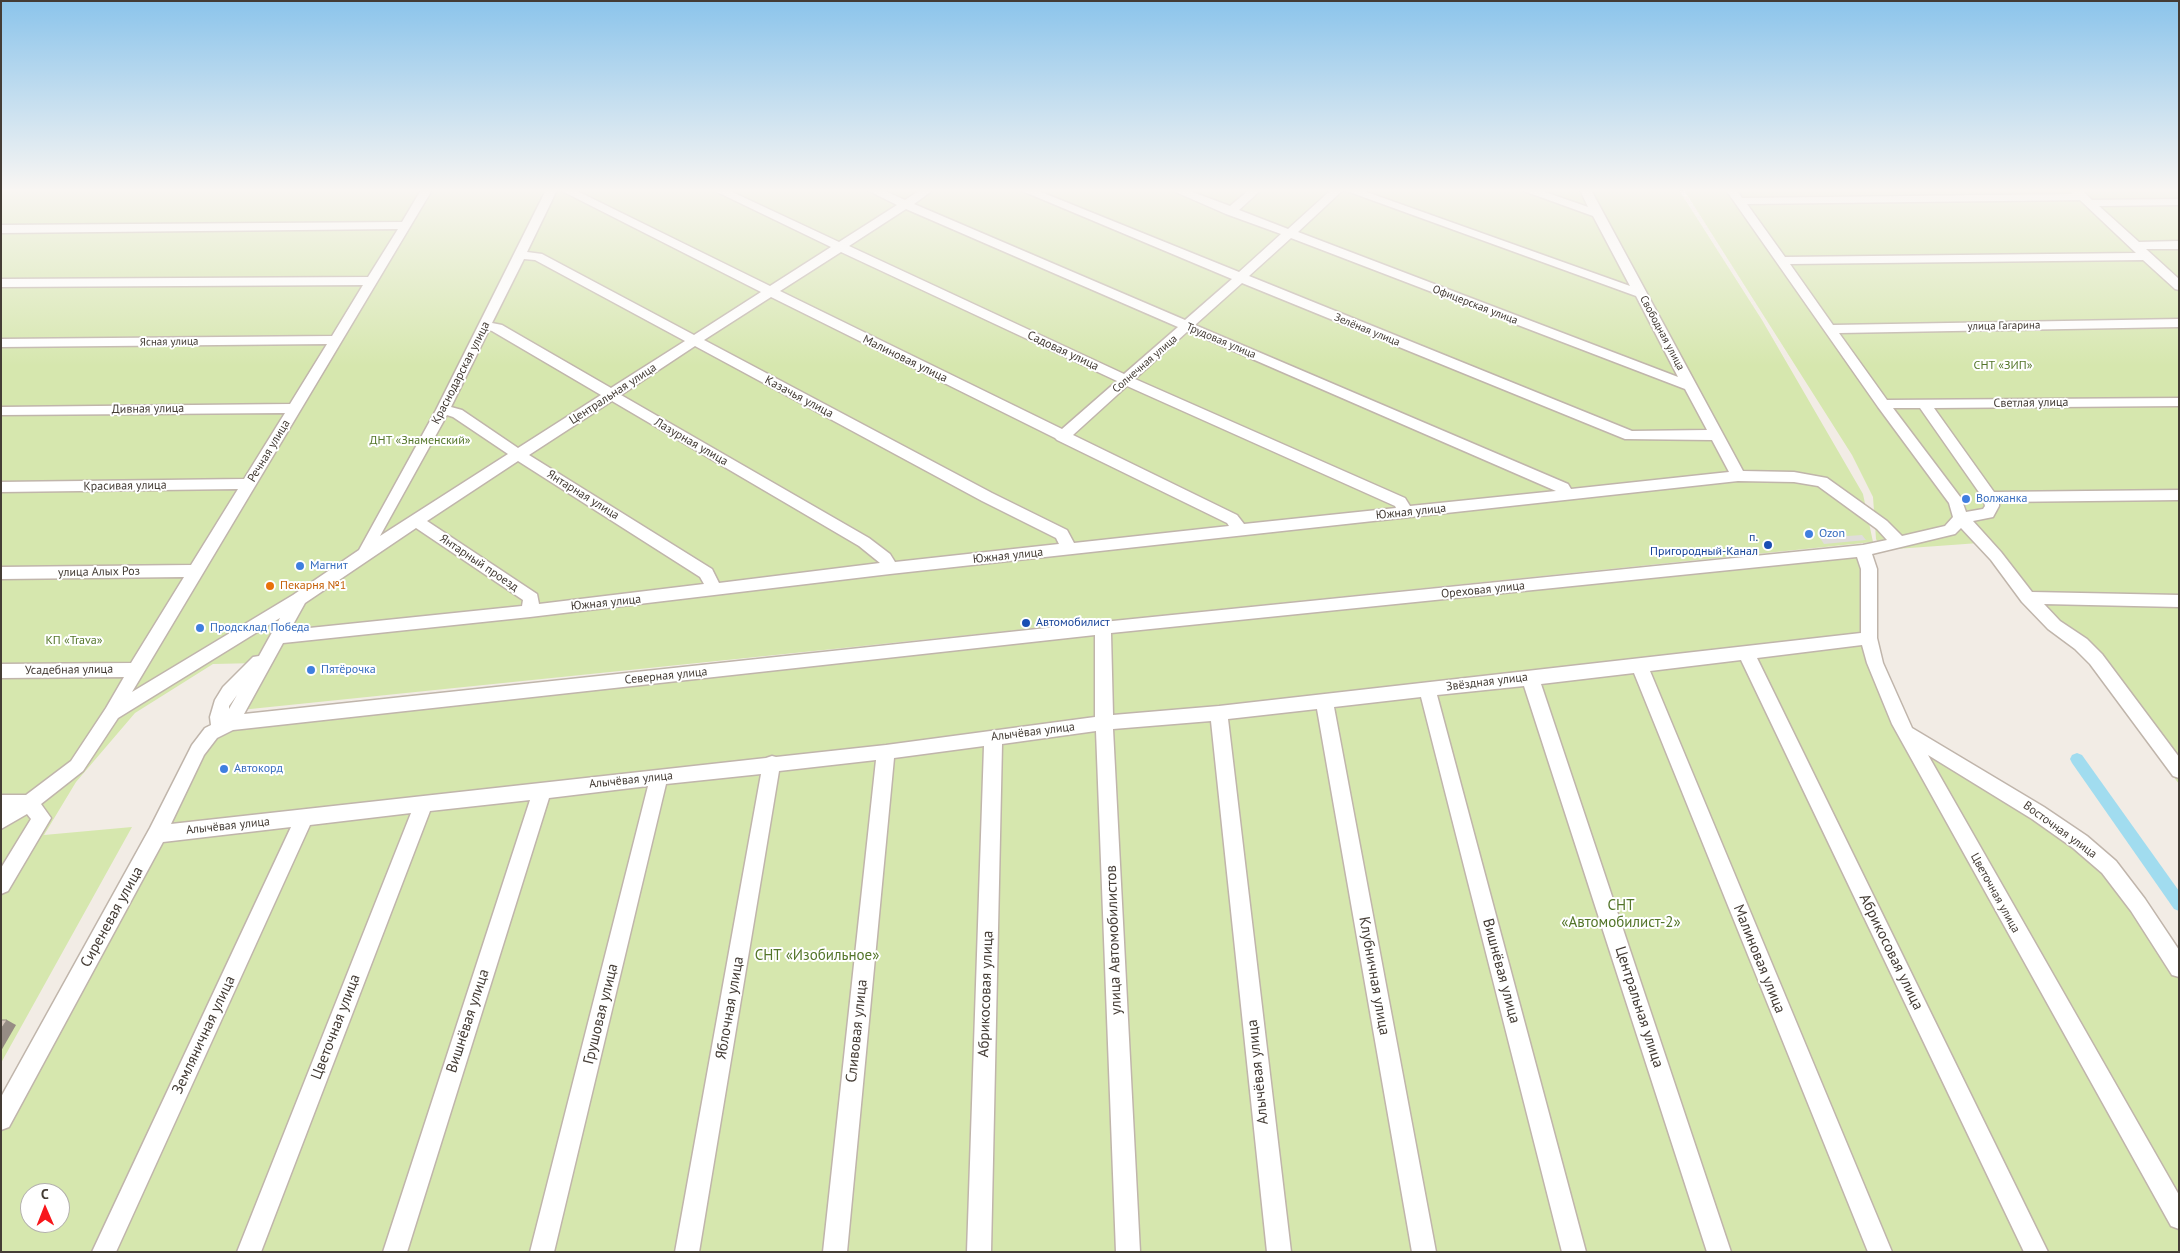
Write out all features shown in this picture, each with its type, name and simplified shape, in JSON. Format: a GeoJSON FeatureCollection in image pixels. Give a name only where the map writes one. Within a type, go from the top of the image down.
{"type":"FeatureCollection","features":[{"type":"Feature","properties":{"kind":"street","name":"Речная улица"},"geometry":{"type":"LineString","coordinates":[[1,821],[29,803],[76,766],[112,714],[136,670],[393,248]]}},
{"type":"Feature","properties":{"kind":"street","name":"Краснодарская улица"},"geometry":{"type":"LineString","coordinates":[[366,553],[369,543],[442,410],[523,248]]}},
{"type":"Feature","properties":{"kind":"street","name":"Малиновая улица"},"geometry":{"type":"LineString","coordinates":[[683,248],[1062,437],[1232,519],[1241,531]]}},
{"type":"Feature","properties":{"kind":"street","name":"Центральная улица"},"geometry":{"type":"LineString","coordinates":[[112,714],[299,599],[366,553],[839,248]]}},
{"type":"Feature","properties":{"kind":"street","name":"Садовая улица"},"geometry":{"type":"LineString","coordinates":[[844,248],[1126,380],[1400,502],[1406,512]]}},
{"type":"Feature","properties":{"kind":"street","name":"Трудовая улица"},"geometry":{"type":"LineString","coordinates":[[1007,248],[1563,488],[1567,494]]}},
{"type":"Feature","properties":{"kind":"street","name":"Зелёная улица"},"geometry":{"type":"LineString","coordinates":[[1167,248],[1630,436],[1716,435]]}},
{"type":"Feature","properties":{"kind":"street","name":"Солнечная улица"},"geometry":{"type":"LineString","coordinates":[[1062,437],[1274,248]]}},
{"type":"Feature","properties":{"kind":"street","name":"Офицерская улица"},"geometry":{"type":"LineString","coordinates":[[1327,248],[1690,386]]}},
{"type":"Feature","properties":{"kind":"street"},"geometry":{"type":"LineString","coordinates":[[1513,248],[1641,294]]}},
{"type":"Feature","properties":{"kind":"street","name":"Свободная улица"},"geometry":{"type":"LineString","coordinates":[[1617,248],[1738,476]]}},
{"type":"Feature","properties":{"kind":"street"},"geometry":{"type":"LineString","coordinates":[[1772,248],[1883,404],[1956,502],[1961,518],[1996,556],[2028,598],[2054,626],[2081,644],[2096,659],[2179,771]]}},
{"type":"Feature","properties":{"kind":"street"},"geometry":{"type":"LineString","coordinates":[[2137,248],[2179,286]]}},
{"type":"Feature","properties":{"kind":"street","name":"Казачья улица"},"geometry":{"type":"LineString","coordinates":[[520,255],[538,257],[987,497],[1062,534],[1069,549]]}},
{"type":"Feature","properties":{"kind":"street"},"geometry":{"type":"LineString","coordinates":[[1781,261],[2146,256]]}},
{"type":"Feature","properties":{"kind":"street"},"geometry":{"type":"LineString","coordinates":[[1,283],[373,281]]}},
{"type":"Feature","properties":{"kind":"street","name":"улица Гагарина"},"geometry":{"type":"LineString","coordinates":[[1830,329],[2179,323]]}},
{"type":"Feature","properties":{"kind":"street","name":"Лазурная улица"},"geometry":{"type":"LineString","coordinates":[[485,325],[497,328],[864,542],[885,558],[890,568]]}},
{"type":"Feature","properties":{"kind":"street","name":"Ясная улица"},"geometry":{"type":"LineString","coordinates":[[1,343],[337,340]]}},
{"type":"Feature","properties":{"kind":"street","name":"Светлая улица"},"geometry":{"type":"LineString","coordinates":[[1883,404],[2179,402]]}},
{"type":"Feature","properties":{"kind":"street"},"geometry":{"type":"LineString","coordinates":[[1924,404],[1990,497],[1992,506],[1988,513],[1961,518]]}},
{"type":"Feature","properties":{"kind":"street","name":"Дивная улица"},"geometry":{"type":"LineString","coordinates":[[1,411],[295,408]]}},
{"type":"Feature","properties":{"kind":"street","name":"Янтарная улица"},"geometry":{"type":"LineString","coordinates":[[442,410],[457,413],[706,573],[715,590]]}},
{"type":"Feature","properties":{"kind":"street","name":"Южная улица"},"geometry":{"type":"LineString","coordinates":[[279,637],[530,611],[890,568],[1738,476],[1794,478],[1822,482],[1882,525],[1899,543]]}},
{"type":"Feature","properties":{"kind":"street","name":"Красивая улица"},"geometry":{"type":"LineString","coordinates":[[1,487],[249,484]]}},
{"type":"Feature","properties":{"kind":"street"},"geometry":{"type":"LineString","coordinates":[[1990,497],[2179,495]]}},
{"type":"Feature","properties":{"kind":"street","name":"Ореховая улица"},"geometry":{"type":"LineString","coordinates":[[1103,628],[1863,551],[1950,530],[1961,518]]}},
{"type":"Feature","properties":{"kind":"street","name":"Янтарный проезд"},"geometry":{"type":"LineString","coordinates":[[417,521],[531,598],[530,611]]}},
{"type":"Feature","properties":{"kind":"street","name":"Цветочная улица"},"geometry":{"type":"LineString","coordinates":[[1863,551],[1869,569],[1869,638],[1886,692],[1904,731],[2179,1218]]}},
{"type":"Feature","properties":{"kind":"street","name":"улица Алых Роз"},"geometry":{"type":"LineString","coordinates":[[1,573],[197,571]]}},
{"type":"Feature","properties":{"kind":"street"},"geometry":{"type":"LineString","coordinates":[[2028,598],[2179,601]]}},
{"type":"Feature","properties":{"kind":"street"},"geometry":{"type":"LineString","coordinates":[[225,725],[219,717],[221,704],[229,692],[270,652],[299,599]]}},
{"type":"Feature","properties":{"kind":"street","name":"Северная улица"},"geometry":{"type":"LineString","coordinates":[[225,725],[258,718],[1103,628]]}},
{"type":"Feature","properties":{"kind":"street","name":"улица Автомобилистов"},"geometry":{"type":"LineString","coordinates":[[1103,628],[1104,723],[1128,1252]]}},
{"type":"Feature","properties":{"kind":"street","name":"Звёздная улица"},"geometry":{"type":"LineString","coordinates":[[1104,723],[1218,713],[1869,638]]}},
{"type":"Feature","properties":{"kind":"street","name":"Сиреневая улица"},"geometry":{"type":"LineString","coordinates":[[1,1119],[157,834],[198,750],[211,733],[225,725],[270,652]]}},
{"type":"Feature","properties":{"kind":"street","name":"Абрикосовая улица"},"geometry":{"type":"LineString","coordinates":[[1746,653],[2036,1252]]}},
{"type":"Feature","properties":{"kind":"street","name":"Малиновая улица"},"geometry":{"type":"LineString","coordinates":[[1639,666],[1880,1252]]}},
{"type":"Feature","properties":{"kind":"street","name":"Усадебная улица"},"geometry":{"type":"LineString","coordinates":[[1,671],[136,670]]}},
{"type":"Feature","properties":{"kind":"street","name":"Центральная улица"},"geometry":{"type":"LineString","coordinates":[[1530,677],[1719,1252]]}},
{"type":"Feature","properties":{"kind":"street","name":"Вишнёвая улица"},"geometry":{"type":"LineString","coordinates":[[1428,689],[1574,1252]]}},
{"type":"Feature","properties":{"kind":"street"},"geometry":{"type":"LineString","coordinates":[[248,690],[249,698],[258,718]]}},
{"type":"Feature","properties":{"kind":"street","name":"Клубничная улица"},"geometry":{"type":"LineString","coordinates":[[1324,700],[1424,1252]]}},
{"type":"Feature","properties":{"kind":"street","name":"Алычёвая улица"},"geometry":{"type":"LineString","coordinates":[[1218,713],[1278,1252]]}},
{"type":"Feature","properties":{"kind":"street","name":"Алычёвая улица"},"geometry":{"type":"LineString","coordinates":[[157,834],[304,818],[424,802],[886,752],[1104,723]]}},
{"type":"Feature","properties":{"kind":"street","name":"Восточная улица"},"geometry":{"type":"LineString","coordinates":[[1904,731],[2038,813],[2080,842],[2109,867],[2138,905],[2179,968]]}},
{"type":"Feature","properties":{"kind":"street","name":"Абрикосовая улица"},"geometry":{"type":"LineString","coordinates":[[979,1252],[993,737]]}},
{"type":"Feature","properties":{"kind":"street","name":"Сливовая улица"},"geometry":{"type":"LineString","coordinates":[[834,1252],[886,752]]}},
{"type":"Feature","properties":{"kind":"street","name":"Яблочная улица"},"geometry":{"type":"LineString","coordinates":[[687,1252],[772,764]]}},
{"type":"Feature","properties":{"kind":"street","name":"Грушовая улица"},"geometry":{"type":"LineString","coordinates":[[542,1252],[659,777]]}},
{"type":"Feature","properties":{"kind":"street","name":"Вишнёвая улица"},"geometry":{"type":"LineString","coordinates":[[395,1252],[542,790]]}},
{"type":"Feature","properties":{"kind":"street","name":"Цветочная улица"},"geometry":{"type":"LineString","coordinates":[[249,1252],[424,802]]}},
{"type":"Feature","properties":{"kind":"street"},"geometry":{"type":"LineString","coordinates":[[1,803],[29,803],[42,818],[1,885]]}},
{"type":"Feature","properties":{"kind":"street","name":"Земляничная улица"},"geometry":{"type":"LineString","coordinates":[[104,1252],[304,818]]}},
{"type":"Feature","properties":{"kind":"green space","name":"ДНТ «Знаменский»"},"geometry":{"type":"Polygon","coordinates":[[[1,248],[1716,248],[1762,320],[1863,494],[1873,542],[231,711],[259,663],[213,664],[135,713],[76,782],[44,835],[132,827],[1,1063],[1,248]]]}},
{"type":"Feature","properties":{"kind":"green space","name":"СНТ «ЗИП»"},"geometry":{"type":"Polygon","coordinates":[[[1721,248],[2179,248],[2179,784],[2079,648],[1979,543],[1882,550],[1876,539],[1873,497],[1852,455],[1721,248]]]}},
{"type":"Feature","properties":{"kind":"green space"},"geometry":{"type":"Polygon","coordinates":[[[1863,551],[1869,638],[1898,719],[2080,842],[2179,968],[2179,1252],[1,1252],[1,1119],[157,834],[220,727],[1863,551]]]}},
{"type":"Feature","properties":{"kind":"shaded area"},"geometry":{"type":"Polygon","coordinates":[[[1862,535],[1866,540],[1824,544],[1820,538],[1862,535]]]}},
{"type":"Feature","properties":{"kind":"building"},"geometry":{"type":"Polygon","coordinates":[[[1,1020],[7,1020],[1,1029],[1,1020]]]}},
{"type":"Feature","properties":{"kind":"waterway"},"geometry":{"type":"LineString","coordinates":[[2077,759],[2179,904]]}},
{"type":"Feature","properties":{"kind":"place","name":"Волжанка"},"geometry":{"type":"Point","coordinates":[1966,499]}},
{"type":"Feature","properties":{"kind":"place","name":"Ozon"},"geometry":{"type":"Point","coordinates":[1809,534]}},
{"type":"Feature","properties":{"kind":"place","name":"п. Пригородный-Канал"},"geometry":{"type":"Point","coordinates":[1768,545]}},
{"type":"Feature","properties":{"kind":"place","name":"Магнит"},"geometry":{"type":"Point","coordinates":[300,566]}},
{"type":"Feature","properties":{"kind":"place","name":"Пекарня №1"},"geometry":{"type":"Point","coordinates":[270,586]}},
{"type":"Feature","properties":{"kind":"place","name":"Автомобилист"},"geometry":{"type":"Point","coordinates":[1026,623]}},
{"type":"Feature","properties":{"kind":"place","name":"Продсклад Победа"},"geometry":{"type":"Point","coordinates":[200,628]}},
{"type":"Feature","properties":{"kind":"place","name":"Пятёрочка"},"geometry":{"type":"Point","coordinates":[311,670]}},
{"type":"Feature","properties":{"kind":"place","name":"Автокорд"},"geometry":{"type":"Point","coordinates":[224,769]}},
{"type":"Feature","properties":{"kind":"park label","name":"КП «Trava»"},"geometry":{"type":"Point","coordinates":[74,641]}},
{"type":"Feature","properties":{"kind":"park label","name":"СНТ «Автомобилист-2»"},"geometry":{"type":"Point","coordinates":[1621,914]}},
{"type":"Feature","properties":{"kind":"park label","name":"СНТ «Изобильное»"},"geometry":{"type":"Point","coordinates":[817,956]}}]}
